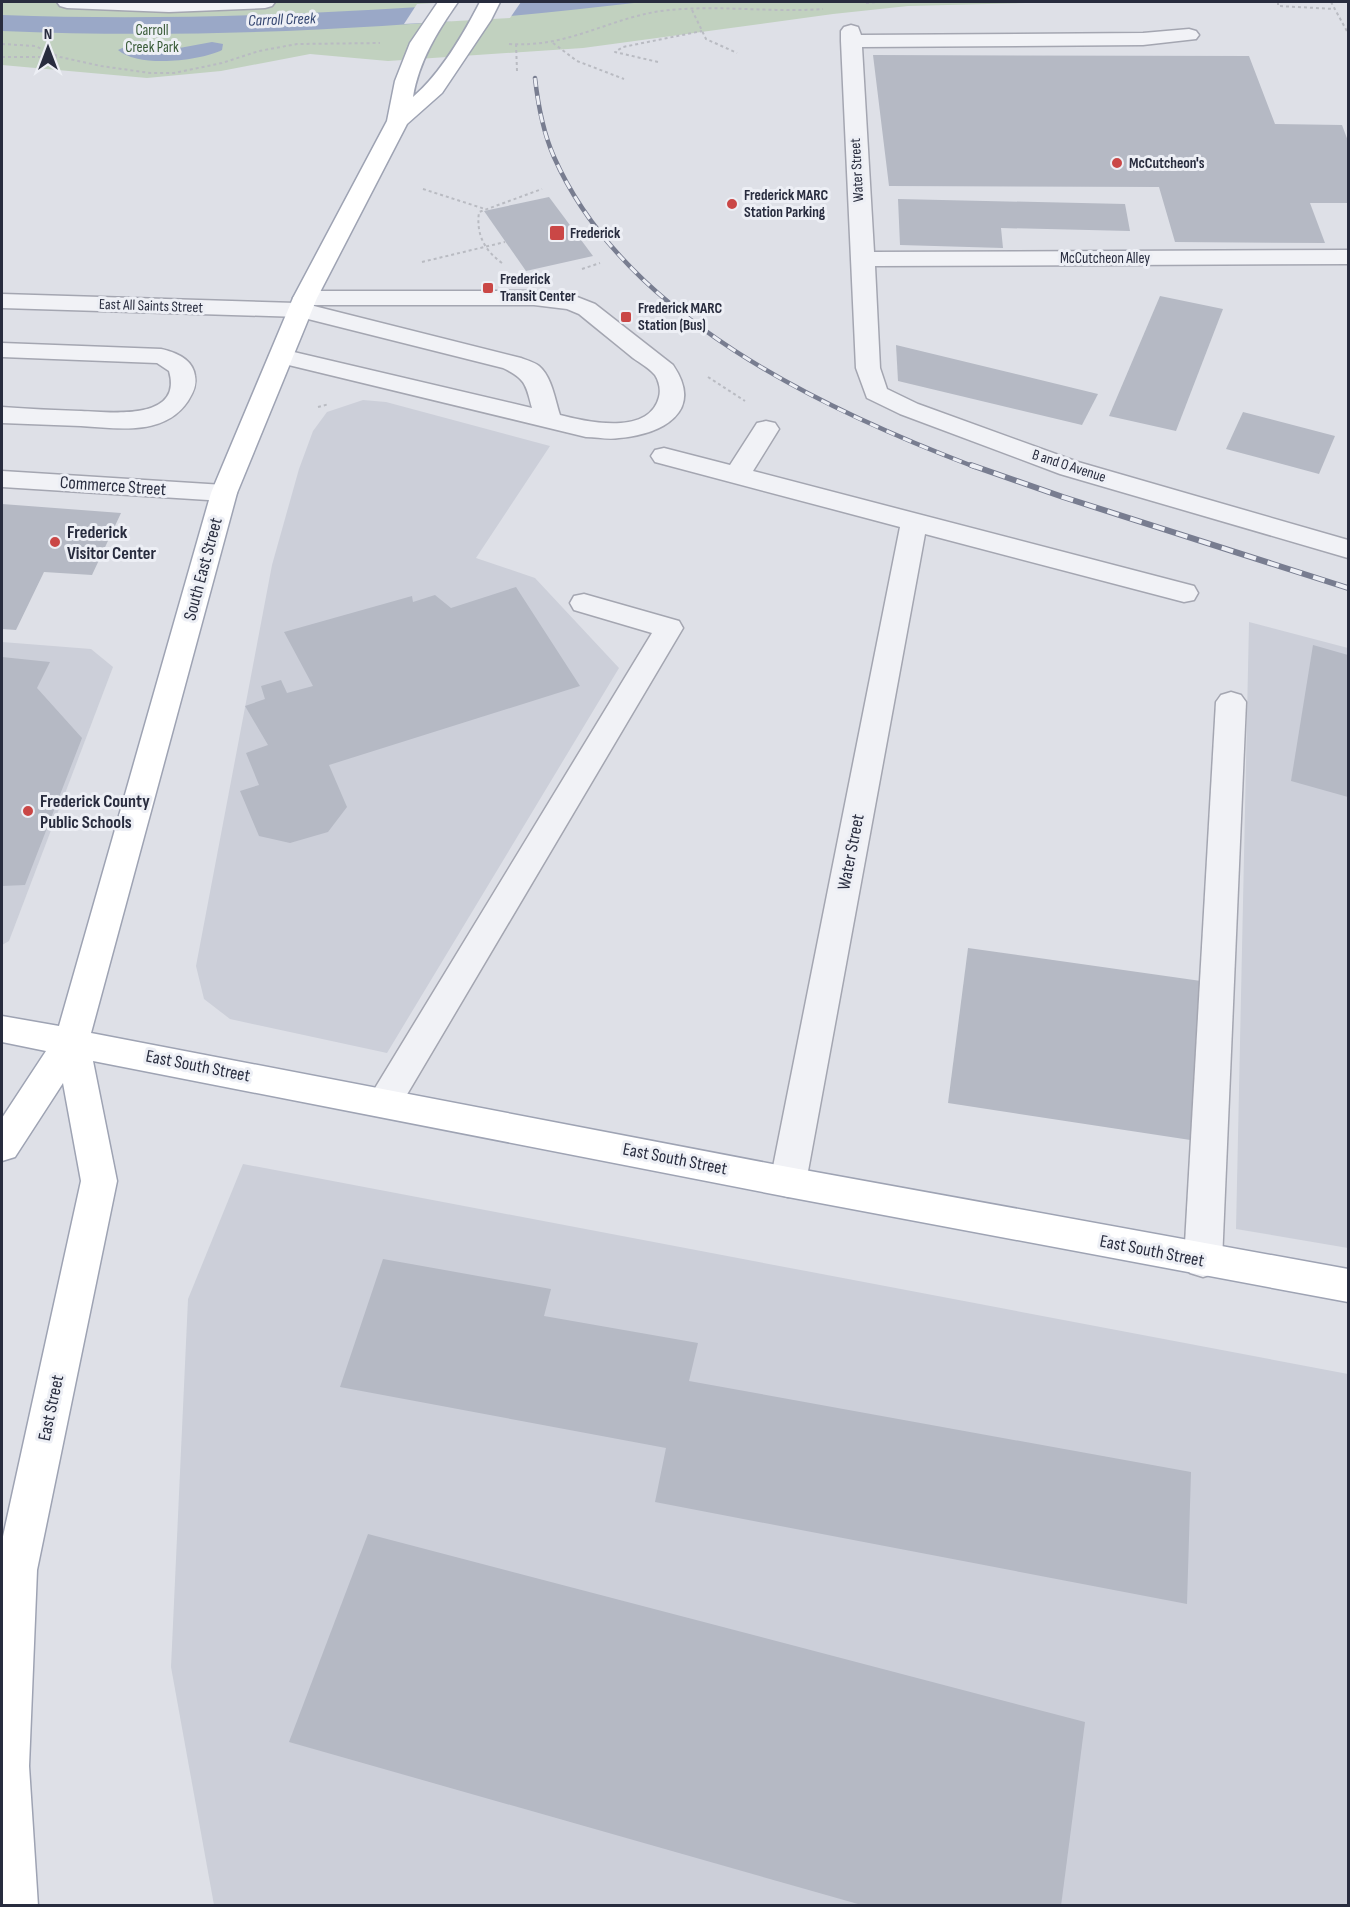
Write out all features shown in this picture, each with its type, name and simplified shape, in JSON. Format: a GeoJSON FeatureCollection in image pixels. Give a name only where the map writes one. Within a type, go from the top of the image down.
{"type":"FeatureCollection","features":[{"type":"Feature","properties":{"kind":"main road","name":"South East Street"},"geometry":{"type":"LineString","coordinates":[[72,1041],[224,493],[303,304],[398,121],[405,81],[420,43],[448,2]]}},
{"type":"Feature","properties":{"kind":"main road","name":"South East Street"},"geometry":{"type":"LineString","coordinates":[[398,121],[435,89],[485,11]]}},
{"type":"Feature","properties":{"kind":"main road","name":"East South Street"},"geometry":{"type":"LineString","coordinates":[[2,1029],[788,1182],[1203,1261],[1348,1286]]}},
{"type":"Feature","properties":{"kind":"main road"},"geometry":{"type":"LineString","coordinates":[[2,1146],[72,1041]]}},
{"type":"Feature","properties":{"kind":"main road","name":"East Street"},"geometry":{"type":"LineString","coordinates":[[15,1905],[7,1766],[16,1569],[99,1181],[72,1041]]}},
{"type":"Feature","properties":{"kind":"street"},"geometry":{"type":"LineString","coordinates":[[67,2],[169,6],[265,2]]}},
{"type":"Feature","properties":{"kind":"street","name":"Water Street"},"geometry":{"type":"LineString","coordinates":[[864,309],[851,36],[1143,39],[1189,35]]}},
{"type":"Feature","properties":{"kind":"street","name":"McCutcheon Alley"},"geometry":{"type":"LineString","coordinates":[[862,259],[1348,257]]}},
{"type":"Feature","properties":{"kind":"street"},"geometry":{"type":"LineString","coordinates":[[281,356],[586,429],[616,431],[642,427],[659,418],[669,407],[673,391],[664,370],[587,309],[572,302],[534,298],[303,304]]}},
{"type":"Feature","properties":{"kind":"street","name":"East All Saints Street"},"geometry":{"type":"LineString","coordinates":[[2,301],[303,304]]}},
{"type":"Feature","properties":{"kind":"street"},"geometry":{"type":"LineString","coordinates":[[303,304],[512,363],[530,371],[539,386],[548,420]]}},
{"type":"Feature","properties":{"kind":"street","name":"B and O Avenue"},"geometry":{"type":"LineString","coordinates":[[864,309],[868,369],[876,393],[909,409],[1069,468],[1348,549]]}},
{"type":"Feature","properties":{"kind":"street"},"geometry":{"type":"LineString","coordinates":[[2,350],[161,356],[182,369],[184,378],[183,387],[173,405],[162,412],[133,421],[2,415]]}},
{"type":"Feature","properties":{"kind":"street"},"geometry":{"type":"LineString","coordinates":[[737,476],[766,429]]}},
{"type":"Feature","properties":{"kind":"street"},"geometry":{"type":"LineString","coordinates":[[664,456],[1184,593]]}},
{"type":"Feature","properties":{"kind":"street","name":"Commerce Street"},"geometry":{"type":"LineString","coordinates":[[2,479],[224,493]]}},
{"type":"Feature","properties":{"kind":"street","name":"Water Street"},"geometry":{"type":"LineString","coordinates":[[788,1182],[914,522]]}},
{"type":"Feature","properties":{"kind":"street"},"geometry":{"type":"LineString","coordinates":[[384,1102],[669,628],[584,603]]}},
{"type":"Feature","properties":{"kind":"street"},"geometry":{"type":"LineString","coordinates":[[1203,1261],[1231,702]]}},
{"type":"Feature","properties":{"kind":"path"},"geometry":{"type":"LineString","coordinates":[[866,3],[877,2]]}},
{"type":"Feature","properties":{"kind":"path"},"geometry":{"type":"LineString","coordinates":[[1278,2],[1278,6],[1335,9]]}},
{"type":"Feature","properties":{"kind":"path"},"geometry":{"type":"LineString","coordinates":[[1331,2],[1348,33]]}},
{"type":"Feature","properties":{"kind":"path"},"geometry":{"type":"LineString","coordinates":[[506,44],[553,43],[630,18],[662,11],[728,9],[794,12],[832,8]]}},
{"type":"Feature","properties":{"kind":"path"},"geometry":{"type":"LineString","coordinates":[[692,10],[706,39],[737,52]]}},
{"type":"Feature","properties":{"kind":"path"},"geometry":{"type":"LineString","coordinates":[[658,62],[615,52],[623,47],[702,31]]}},
{"type":"Feature","properties":{"kind":"path"},"geometry":{"type":"LineString","coordinates":[[2,57],[60,57],[134,71],[174,73],[222,63],[259,51],[297,44],[384,43]]}},
{"type":"Feature","properties":{"kind":"path"},"geometry":{"type":"LineString","coordinates":[[553,43],[566,56],[577,62],[624,79]]}},
{"type":"Feature","properties":{"kind":"path"},"geometry":{"type":"LineString","coordinates":[[2,44],[34,46],[60,57]]}},
{"type":"Feature","properties":{"kind":"path"},"geometry":{"type":"LineString","coordinates":[[516,44],[517,70]]}},
{"type":"Feature","properties":{"kind":"path"},"geometry":{"type":"LineString","coordinates":[[423,189],[485,209]]}},
{"type":"Feature","properties":{"kind":"path"},"geometry":{"type":"LineString","coordinates":[[506,264],[484,247],[476,222],[479,212],[542,189]]}},
{"type":"Feature","properties":{"kind":"path"},"geometry":{"type":"LineString","coordinates":[[413,265],[505,242]]}},
{"type":"Feature","properties":{"kind":"path"},"geometry":{"type":"LineString","coordinates":[[572,271],[600,263]]}},
{"type":"Feature","properties":{"kind":"shaded area"},"geometry":{"type":"Polygon","coordinates":[[[363,400],[386,402],[550,446],[476,558],[535,578],[619,668],[387,1053],[230,1019],[204,999],[196,966],[272,565],[299,469],[313,431],[327,412],[363,400]]]}},
{"type":"Feature","properties":{"kind":"shaded area"},"geometry":{"type":"Polygon","coordinates":[[[1249,622],[1348,648],[1348,1248],[1236,1229],[1249,622]]]}},
{"type":"Feature","properties":{"kind":"shaded area","name":"Frederick County Public Schools"},"geometry":{"type":"Polygon","coordinates":[[[2,642],[91,649],[113,667],[9,941],[2,945],[2,642]]]}},
{"type":"Feature","properties":{"kind":"shaded area"},"geometry":{"type":"Polygon","coordinates":[[[243,1164],[1348,1374],[1348,1905],[214,1905],[171,1667],[188,1299],[243,1164]]]}},
{"type":"Feature","properties":{"kind":"green space","name":"Carroll Creek Park"},"geometry":{"type":"Polygon","coordinates":[[[2,2],[1065,2],[908,6],[583,48],[388,61],[310,54],[221,71],[147,78],[2,65],[2,2]]]}},
{"type":"Feature","properties":{"kind":"water","name":"Carroll Creek"},"geometry":{"type":"Polygon","coordinates":[[[492,2],[643,2],[403,25],[323,29],[162,34],[2,31],[2,15],[186,17],[370,10],[492,2]]]}},
{"type":"Feature","properties":{"kind":"water"},"geometry":{"type":"Polygon","coordinates":[[[212,42],[223,44],[222,50],[185,60],[140,59],[127,56],[118,50],[131,44],[174,49],[212,42]]]}},
{"type":"Feature","properties":{"kind":"pier"},"geometry":{"type":"Polygon","coordinates":[[[521,2],[510,18],[404,24],[417,4],[521,2]]]}},
{"type":"Feature","properties":{"kind":"building","name":"McCutcheon's"},"geometry":{"type":"Polygon","coordinates":[[[873,55],[1249,56],[1275,124],[1342,125],[1348,141],[1348,203],[1310,203],[1325,243],[1175,242],[1159,187],[889,186],[873,55]]]}},
{"type":"Feature","properties":{"kind":"building","name":"Frederick"},"geometry":{"type":"Polygon","coordinates":[[[549,197],[593,256],[526,271],[484,211],[549,197]]]}},
{"type":"Feature","properties":{"kind":"building"},"geometry":{"type":"Polygon","coordinates":[[[898,199],[1125,204],[1130,231],[1001,228],[1003,248],[900,245],[898,199]]]}},
{"type":"Feature","properties":{"kind":"building"},"geometry":{"type":"Polygon","coordinates":[[[1160,296],[1223,309],[1176,431],[1109,416],[1160,296]]]}},
{"type":"Feature","properties":{"kind":"building"},"geometry":{"type":"Polygon","coordinates":[[[896,345],[1098,394],[1082,425],[898,381],[896,345]]]}},
{"type":"Feature","properties":{"kind":"building"},"geometry":{"type":"Polygon","coordinates":[[[1243,412],[1335,436],[1319,474],[1226,449],[1243,412]]]}},
{"type":"Feature","properties":{"kind":"building","name":"Frederick Visitor Center"},"geometry":{"type":"Polygon","coordinates":[[[2,504],[121,513],[92,575],[44,572],[16,630],[2,629],[2,504]]]}},
{"type":"Feature","properties":{"kind":"building"},"geometry":{"type":"Polygon","coordinates":[[[516,587],[580,686],[329,765],[347,807],[328,832],[290,843],[259,836],[240,791],[259,785],[246,753],[268,745],[245,706],[265,699],[261,686],[281,680],[287,693],[313,686],[284,632],[412,596],[413,602],[435,595],[451,608],[516,587]]]}},
{"type":"Feature","properties":{"kind":"building"},"geometry":{"type":"Polygon","coordinates":[[[1313,645],[1348,655],[1348,797],[1291,781],[1313,645]]]}},
{"type":"Feature","properties":{"kind":"building","name":"Frederick County Public Schools"},"geometry":{"type":"Polygon","coordinates":[[[2,657],[50,662],[37,688],[82,738],[25,885],[2,886],[2,657]]]}},
{"type":"Feature","properties":{"kind":"building"},"geometry":{"type":"Polygon","coordinates":[[[968,948],[1201,981],[1197,1141],[948,1103],[968,948]]]}},
{"type":"Feature","properties":{"kind":"building"},"geometry":{"type":"Polygon","coordinates":[[[383,1259],[551,1289],[544,1316],[698,1343],[689,1381],[1191,1472],[1187,1604],[655,1502],[666,1448],[340,1387],[383,1259]]]}},
{"type":"Feature","properties":{"kind":"building"},"geometry":{"type":"Polygon","coordinates":[[[368,1534],[1085,1722],[1061,1906],[865,1906],[289,1742],[368,1534]]]}},
{"type":"Feature","properties":{"kind":"railway"},"geometry":{"type":"LineString","coordinates":[[535,78],[550,148],[586,214],[628,264],[678,310],[733,350],[793,385],[916,444],[975,467]]}},
{"type":"Feature","properties":{"kind":"railway"},"geometry":{"type":"LineString","coordinates":[[971,465],[1063,497],[1348,588]]}},
{"type":"Feature","properties":{"kind":"place","name":"McCutcheon's"},"geometry":{"type":"Point","coordinates":[1117,163]}},
{"type":"Feature","properties":{"kind":"place","name":"Frederick MARC Station Parking"},"geometry":{"type":"Point","coordinates":[732,204]}},
{"type":"Feature","properties":{"kind":"place","name":"Frederick"},"geometry":{"type":"Point","coordinates":[557,233]}},
{"type":"Feature","properties":{"kind":"place","name":"Frederick Transit Center"},"geometry":{"type":"Point","coordinates":[488,288]}},
{"type":"Feature","properties":{"kind":"place","name":"Frederick MARC Station (Bus)"},"geometry":{"type":"Point","coordinates":[626,317]}},
{"type":"Feature","properties":{"kind":"place","name":"Frederick Visitor Center"},"geometry":{"type":"Point","coordinates":[55,542]}},
{"type":"Feature","properties":{"kind":"place","name":"Frederick County Public Schools"},"geometry":{"type":"Point","coordinates":[28,811]}}]}
